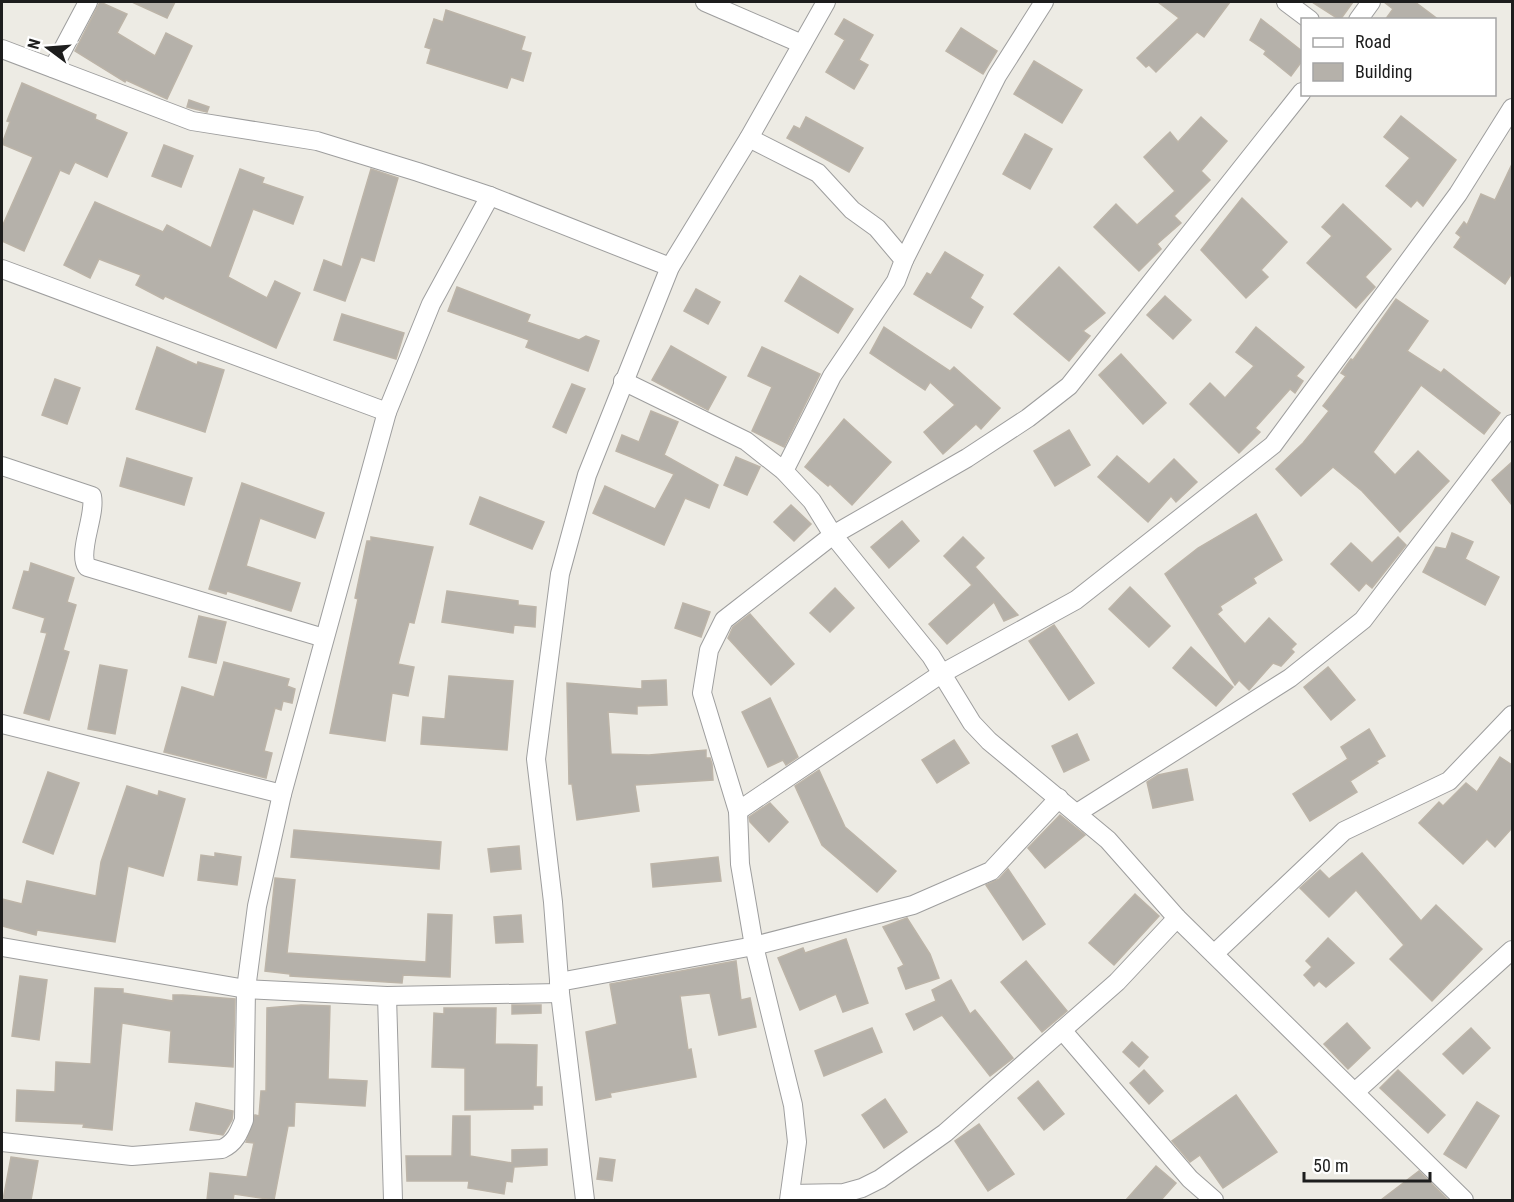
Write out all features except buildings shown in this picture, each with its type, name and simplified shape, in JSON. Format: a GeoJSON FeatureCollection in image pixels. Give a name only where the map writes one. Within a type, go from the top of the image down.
{"type":"FeatureCollection","features":[{"type":"Feature","properties":{"kind":"street"},"geometry":{"type":"LineString","coordinates":[[53,68],[88,2]]}},
{"type":"Feature","properties":{"kind":"street"},"geometry":{"type":"LineString","coordinates":[[705,2],[802,44]]}},
{"type":"Feature","properties":{"kind":"street"},"geometry":{"type":"LineString","coordinates":[[585,1200],[536,759],[560,574],[587,475],[670,267],[749,138],[826,2]]}},
{"type":"Feature","properties":{"kind":"street"},"geometry":{"type":"LineString","coordinates":[[784,471],[832,376],[896,281],[904,260],[997,76],[1044,2]]}},
{"type":"Feature","properties":{"kind":"street"},"geometry":{"type":"LineString","coordinates":[[1286,2],[1307,18]]}},
{"type":"Feature","properties":{"kind":"street"},"geometry":{"type":"LineString","coordinates":[[1359,18],[1371,2]]}},
{"type":"Feature","properties":{"kind":"street"},"geometry":{"type":"LineString","coordinates":[[2,49],[192,121],[317,141],[490,196],[670,267]]}},
{"type":"Feature","properties":{"kind":"street"},"geometry":{"type":"LineString","coordinates":[[1177,918],[1117,982],[945,1132],[880,1179],[844,1193],[790,1197],[796,1142],[793,1105],[754,946],[740,864],[738,811],[702,693],[703,675],[709,650],[724,620],[833,535],[968,458],[1028,418],[1069,386],[1301,93]]}},
{"type":"Feature","properties":{"kind":"street"},"geometry":{"type":"LineString","coordinates":[[738,811],[941,674],[1076,600],[1273,445],[1458,194],[1512,108]]}},
{"type":"Feature","properties":{"kind":"street"},"geometry":{"type":"LineString","coordinates":[[749,138],[818,173],[852,210],[877,228],[904,260]]}},
{"type":"Feature","properties":{"kind":"street"},"geometry":{"type":"LineString","coordinates":[[2,1142],[132,1156],[222,1149],[231,1145],[238,1136],[244,1120],[246,989],[257,906],[282,794],[387,412],[431,304],[490,196]]}},
{"type":"Feature","properties":{"kind":"street"},"geometry":{"type":"LineString","coordinates":[[2,269],[387,412]]}},
{"type":"Feature","properties":{"kind":"street"},"geometry":{"type":"LineString","coordinates":[[623,381],[746,441],[784,471],[812,501],[833,535],[931,657],[972,723],[1009,760],[1059,798],[1108,840],[1177,918],[1464,1200]]}},
{"type":"Feature","properties":{"kind":"street"},"geometry":{"type":"LineString","coordinates":[[1077,813],[1290,678],[1364,620],[1512,424]]}},
{"type":"Feature","properties":{"kind":"street"},"geometry":{"type":"LineString","coordinates":[[2,466],[92,496],[92,523],[84,553],[84,562],[87,567],[324,638]]}},
{"type":"Feature","properties":{"kind":"street"},"geometry":{"type":"LineString","coordinates":[[1214,954],[1344,831],[1449,781],[1512,715]]}},
{"type":"Feature","properties":{"kind":"street"},"geometry":{"type":"LineString","coordinates":[[2,724],[282,794]]}},
{"type":"Feature","properties":{"kind":"street"},"geometry":{"type":"LineString","coordinates":[[2,947],[246,989],[387,996],[560,988],[754,946],[913,905],[991,871],[1059,798]]}},
{"type":"Feature","properties":{"kind":"street"},"geometry":{"type":"LineString","coordinates":[[1355,1092],[1512,950]]}},
{"type":"Feature","properties":{"kind":"street"},"geometry":{"type":"LineString","coordinates":[[387,996],[393,1200]]}},
{"type":"Feature","properties":{"kind":"street"},"geometry":{"type":"LineString","coordinates":[[1062,1030],[1190,1179],[1214,1200]]}}]}
